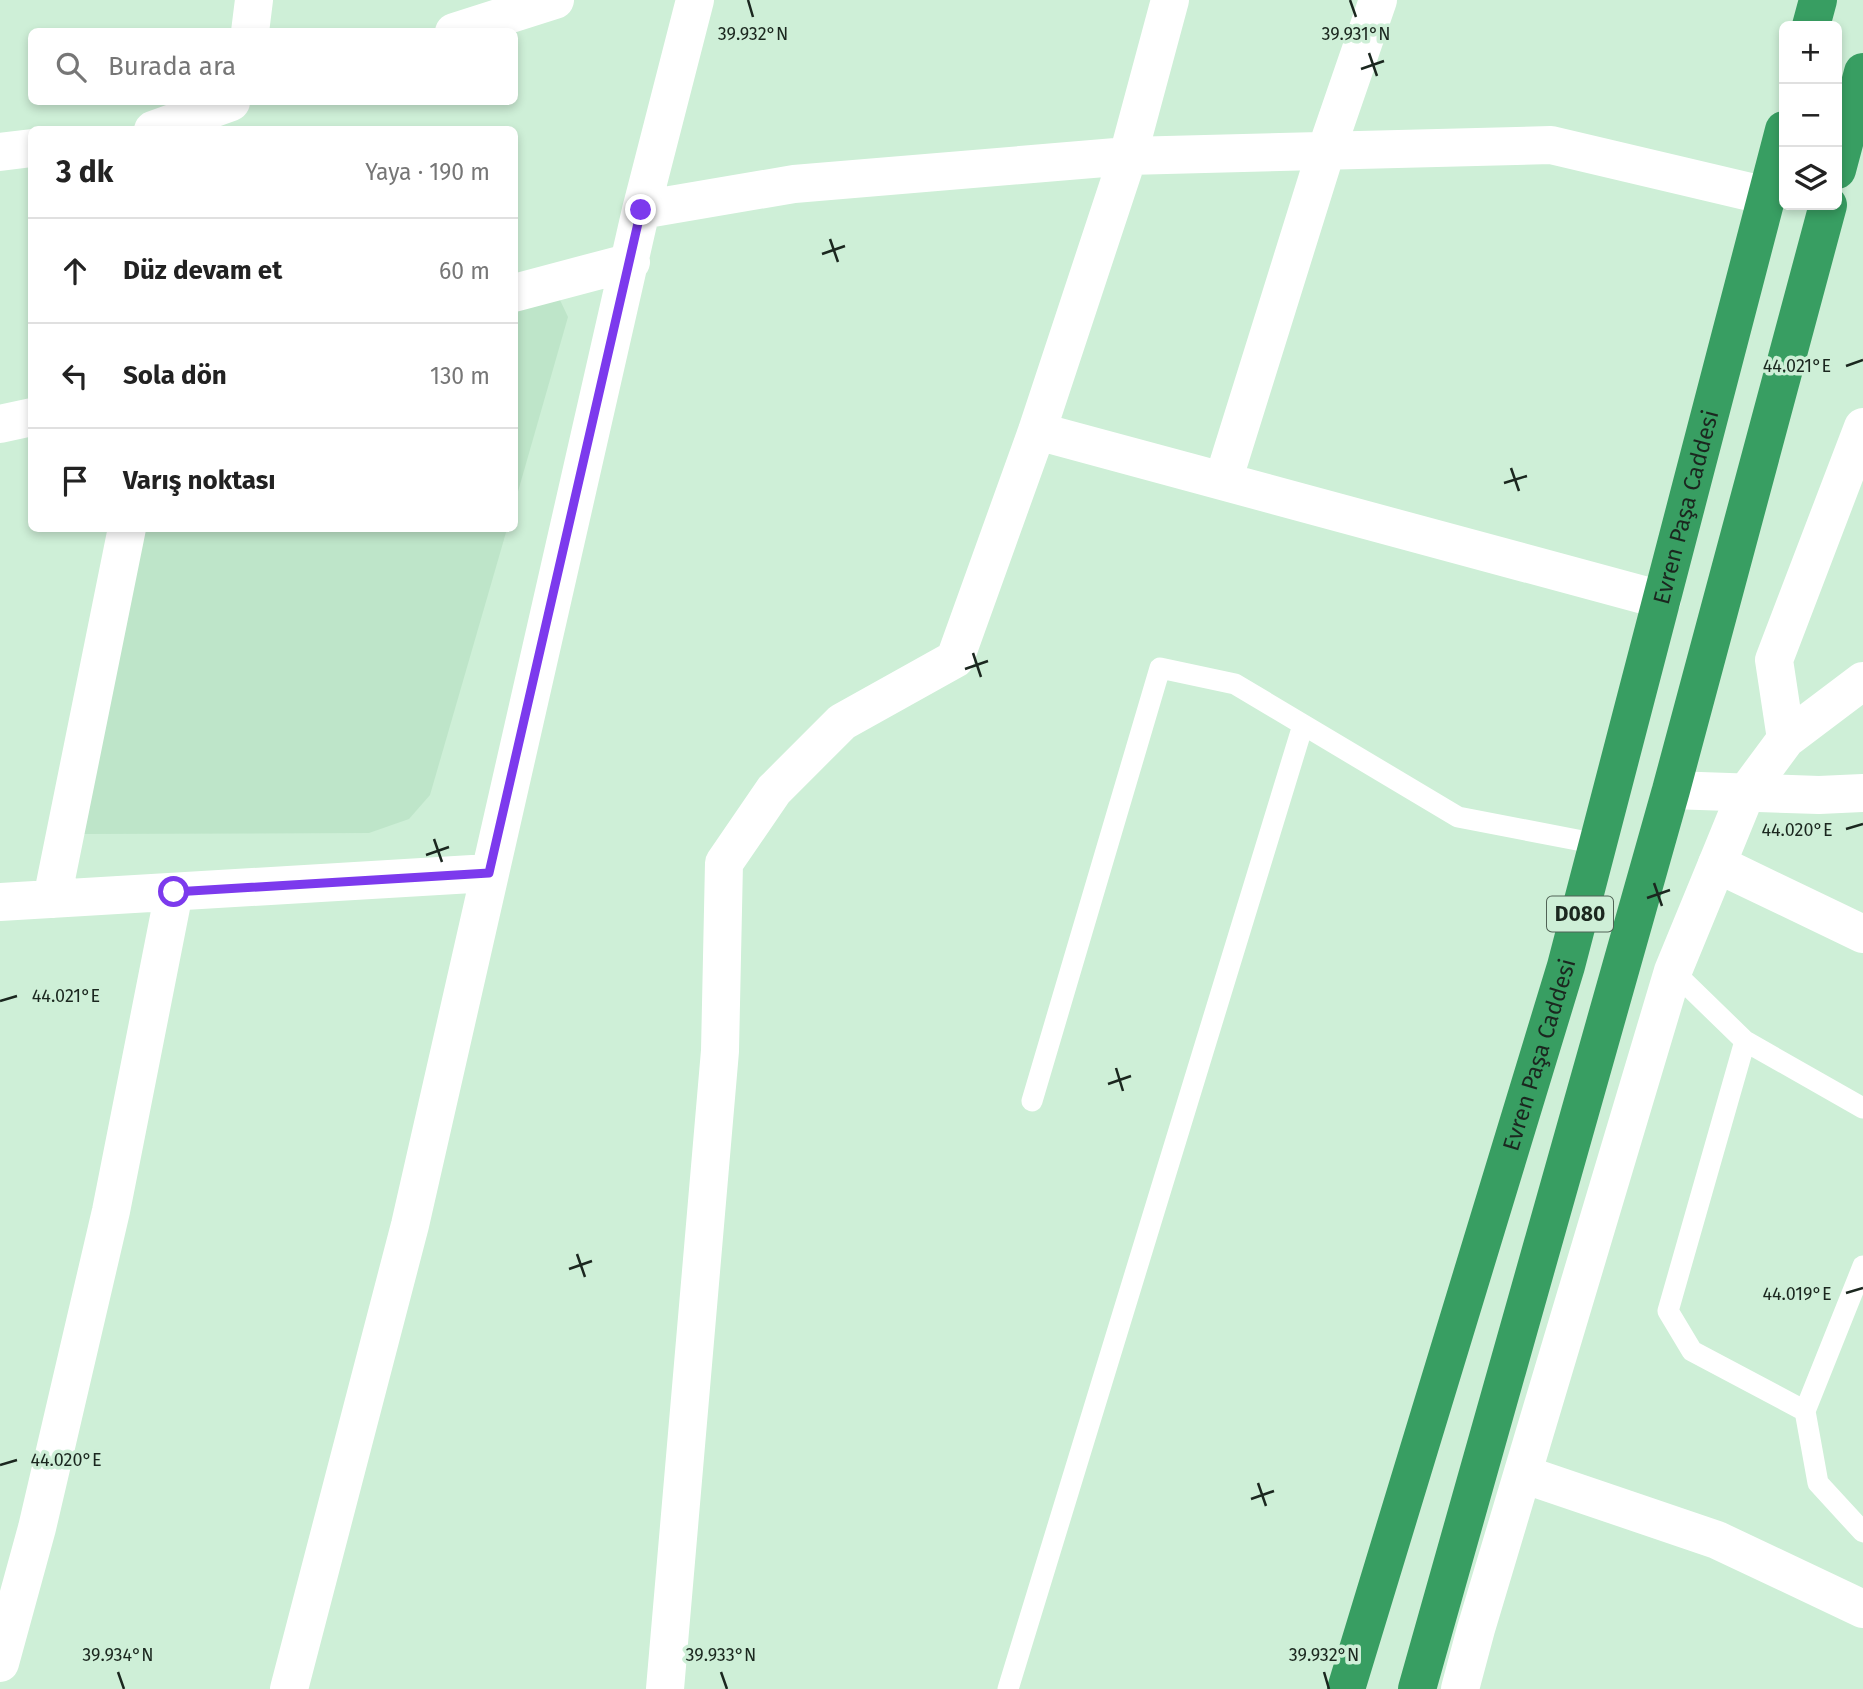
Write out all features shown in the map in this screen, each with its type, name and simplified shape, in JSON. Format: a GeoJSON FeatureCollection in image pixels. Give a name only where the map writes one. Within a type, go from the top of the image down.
{"type":"FeatureCollection","features":[{"type":"Feature","properties":{"kind":"highway"},"geometry":{"type":"LineString","coordinates":[[1812,21],[1818,0]]}},
{"type":"Feature","properties":{"kind":"highway"},"geometry":{"type":"LineString","coordinates":[[1842,151],[1863,72]]}},
{"type":"Feature","properties":{"kind":"highway","name":"Evren Paşa Caddesi"},"geometry":{"type":"LineString","coordinates":[[1346,1689],[1566,966],[1780,147]]}},
{"type":"Feature","properties":{"kind":"highway","name":"D080"},"geometry":{"type":"LineString","coordinates":[[1418,1689],[1671,790],[1827,210]]}},
{"type":"Feature","properties":{"kind":"street"},"geometry":{"type":"LineString","coordinates":[[250,28],[254,0]]}},
{"type":"Feature","properties":{"kind":"street"},"geometry":{"type":"LineString","coordinates":[[467,28],[555,0]]}},
{"type":"Feature","properties":{"kind":"street"},"geometry":{"type":"LineString","coordinates":[[289,1689],[410,1225],[641,210],[695,0]]}},
{"type":"Feature","properties":{"kind":"street"},"geometry":{"type":"LineString","coordinates":[[665,1689],[720,1051],[724,863],[774,790],[842,722],[955,659],[1037,431],[1128,156],[1170,0]]}},
{"type":"Feature","properties":{"kind":"street"},"geometry":{"type":"LineString","coordinates":[[1223,481],[1326,151],[1378,0]]}},
{"type":"Feature","properties":{"kind":"street"},"geometry":{"type":"LineString","coordinates":[[164,126],[223,105]]}},
{"type":"Feature","properties":{"kind":"street"},"geometry":{"type":"LineString","coordinates":[[641,210],[794,184],[1128,156],[1551,145],[1767,196]]}},
{"type":"Feature","properties":{"kind":"street"},"geometry":{"type":"LineString","coordinates":[[0,152],[28,148]]}},
{"type":"Feature","properties":{"kind":"street"},"geometry":{"type":"LineString","coordinates":[[518,292],[631,262]]}},
{"type":"Feature","properties":{"kind":"street"},"geometry":{"type":"LineString","coordinates":[[0,424],[28,418]]}},
{"type":"Feature","properties":{"kind":"street"},"geometry":{"type":"LineString","coordinates":[[1786,740],[1774,660],[1863,427]]}},
{"type":"Feature","properties":{"kind":"street"},"geometry":{"type":"LineString","coordinates":[[1037,431],[1662,600]]}},
{"type":"Feature","properties":{"kind":"street"},"geometry":{"type":"LineString","coordinates":[[52,899],[126,532]]}},
{"type":"Feature","properties":{"kind":"street"},"geometry":{"type":"LineString","coordinates":[[1460,1689],[1673,971],[1746,793],[1786,740],[1863,681]]}},
{"type":"Feature","properties":{"kind":"street"},"geometry":{"type":"LineString","coordinates":[[1671,790],[1819,795],[1863,793]]}},
{"type":"Feature","properties":{"kind":"street"},"geometry":{"type":"LineString","coordinates":[[1717,864],[1863,934]]}},
{"type":"Feature","properties":{"kind":"street"},"geometry":{"type":"LineString","coordinates":[[0,902],[489,873]]}},
{"type":"Feature","properties":{"kind":"street"},"geometry":{"type":"LineString","coordinates":[[0,1662],[37,1528],[111,1211],[174,892]]}},
{"type":"Feature","properties":{"kind":"street"},"geometry":{"type":"LineString","coordinates":[[1523,1474],[1717,1540],[1863,1609]]}},
{"type":"Feature","properties":{"kind":"lane"},"geometry":{"type":"LineString","coordinates":[[1031,1101],[1160,668],[1235,684],[1458,817],[1598,844]]}},
{"type":"Feature","properties":{"kind":"lane"},"geometry":{"type":"LineString","coordinates":[[1009,1689],[1303,725]]}},
{"type":"Feature","properties":{"kind":"lane"},"geometry":{"type":"LineString","coordinates":[[1673,971],[1745,1041],[1863,1108]]}},
{"type":"Feature","properties":{"kind":"lane"},"geometry":{"type":"LineString","coordinates":[[1745,1041],[1668,1311],[1692,1351],[1805,1411]]}},
{"type":"Feature","properties":{"kind":"lane"},"geometry":{"type":"LineString","coordinates":[[1863,1266],[1805,1411],[1818,1483],[1863,1532]]}},
{"type":"Feature","properties":{"kind":"shaded area"},"geometry":{"type":"Polygon","coordinates":[[[518,285],[560,300],[568,317],[518,492],[518,285]]]}},
{"type":"Feature","properties":{"kind":"shaded area"},"geometry":{"type":"Polygon","coordinates":[[[141,532],[506,532],[430,795],[409,819],[369,833],[84,834],[141,532]]]}},
{"type":"Feature","properties":{"kind":"route"},"geometry":{"type":"LineString","coordinates":[[174,892],[489,873],[641,210]]}}]}
